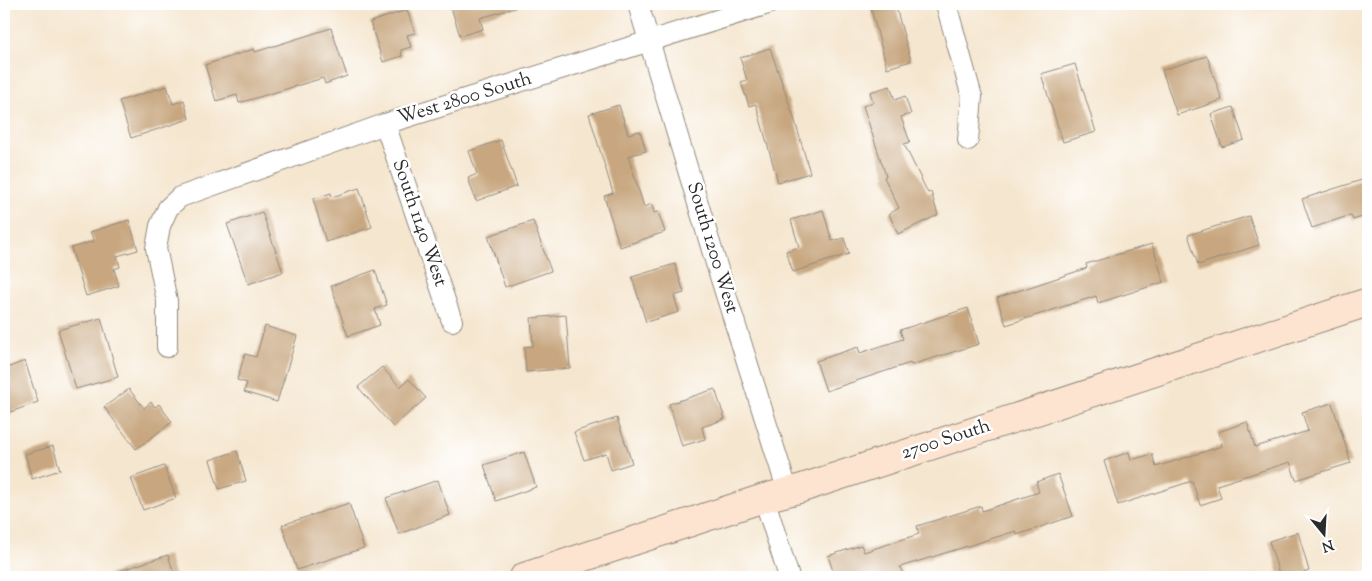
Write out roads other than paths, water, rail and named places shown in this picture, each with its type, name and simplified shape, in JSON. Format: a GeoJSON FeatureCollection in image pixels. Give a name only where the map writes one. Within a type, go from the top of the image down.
{"type":"FeatureCollection","features":[{"type":"Feature","properties":{"kind":"main road","name":"2700 South"},"geometry":{"type":"LineString","coordinates":[[524,577],[1368,302]]}},
{"type":"Feature","properties":{"kind":"street","name":"South 1200 West"},"geometry":{"type":"LineString","coordinates":[[638,4],[715,260],[776,495],[789,577]]}},
{"type":"Feature","properties":{"kind":"street","name":"West 2800 South"},"geometry":{"type":"LineString","coordinates":[[167,347],[167,301],[156,248],[160,226],[168,208],[180,197],[385,124],[768,4]]}},
{"type":"Feature","properties":{"kind":"street"},"geometry":{"type":"LineString","coordinates":[[946,4],[972,97],[968,140]]}},
{"type":"Feature","properties":{"kind":"street","name":"South 1140 West"},"geometry":{"type":"LineString","coordinates":[[385,124],[452,321]]}}]}
